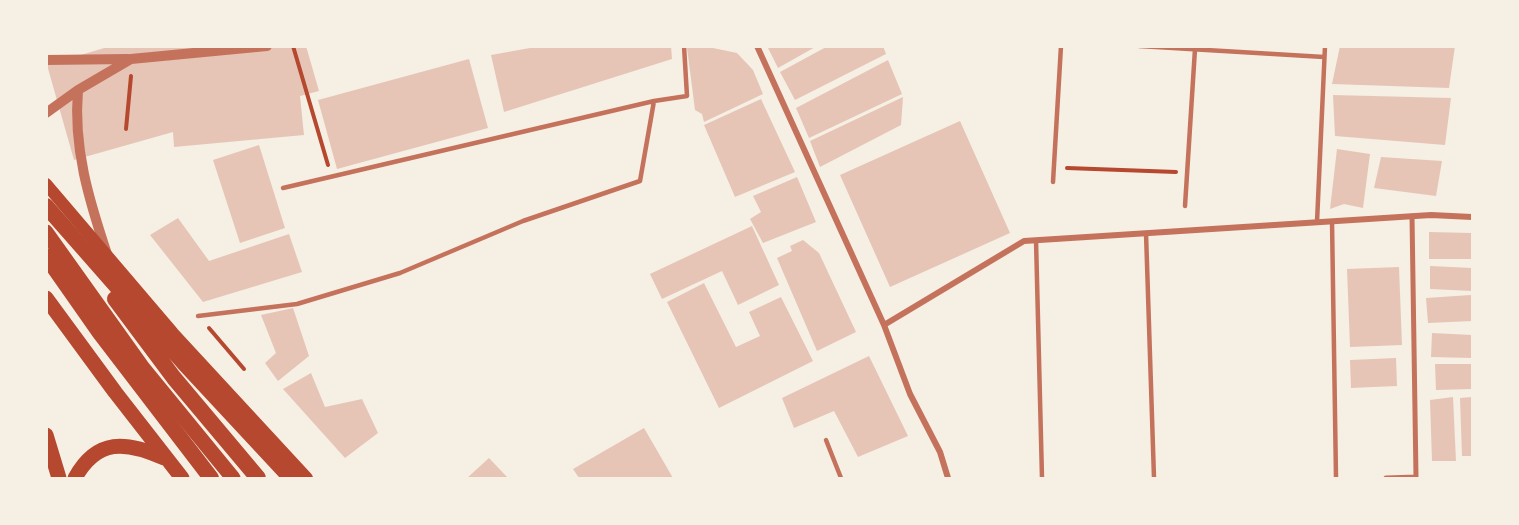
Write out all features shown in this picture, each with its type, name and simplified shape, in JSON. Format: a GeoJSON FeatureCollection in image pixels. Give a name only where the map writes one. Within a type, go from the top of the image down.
{"type":"FeatureCollection","features":[{"type":"Feature","properties":{"kind":"highway"},"geometry":{"type":"LineString","coordinates":[[49,209],[168,369],[258,478]]}},
{"type":"Feature","properties":{"kind":"highway"},"geometry":{"type":"LineString","coordinates":[[49,209],[213,395],[291,478]]}},
{"type":"Feature","properties":{"kind":"highway"},"geometry":{"type":"LineString","coordinates":[[46,256],[107,342],[211,478]]}},
{"type":"Feature","properties":{"kind":"main road"},"geometry":{"type":"LineString","coordinates":[[46,184],[145,301],[307,478]]}},
{"type":"Feature","properties":{"kind":"main road"},"geometry":{"type":"LineString","coordinates":[[46,232],[160,391],[233,478]]}},
{"type":"Feature","properties":{"kind":"main road"},"geometry":{"type":"LineString","coordinates":[[46,298],[182,478]]}},
{"type":"Feature","properties":{"kind":"main road"},"geometry":{"type":"LineString","coordinates":[[145,301],[160,391]]}},
{"type":"Feature","properties":{"kind":"main road"},"geometry":{"type":"LineString","coordinates":[[46,435],[59,478]]}},
{"type":"Feature","properties":{"kind":"main road"},"geometry":{"type":"LineString","coordinates":[[75,478],[90,456],[110,448],[128,446],[140,448],[166,459]]}},
{"type":"Feature","properties":{"kind":"street"},"geometry":{"type":"LineString","coordinates":[[46,60],[131,59],[267,46]]}},
{"type":"Feature","properties":{"kind":"street"},"geometry":{"type":"LineString","coordinates":[[757,46],[884,325],[910,394],[940,452],[948,478]]}},
{"type":"Feature","properties":{"kind":"street"},"geometry":{"type":"LineString","coordinates":[[46,113],[78,90],[131,59]]}},
{"type":"Feature","properties":{"kind":"street"},"geometry":{"type":"LineString","coordinates":[[78,90],[76,125],[81,166],[107,255]]}},
{"type":"Feature","properties":{"kind":"street"},"geometry":{"type":"LineString","coordinates":[[884,325],[1024,241],[1412,216],[1473,217]]}},
{"type":"Feature","properties":{"kind":"street"},"geometry":{"type":"LineString","coordinates":[[1386,478],[1416,477],[1412,216]]}},
{"type":"Feature","properties":{"kind":"lane"},"geometry":{"type":"LineString","coordinates":[[283,188],[654,101],[687,96],[684,46]]}},
{"type":"Feature","properties":{"kind":"lane"},"geometry":{"type":"LineString","coordinates":[[1053,182],[1061,46]]}},
{"type":"Feature","properties":{"kind":"lane"},"geometry":{"type":"LineString","coordinates":[[1139,46],[1324,57]]}},
{"type":"Feature","properties":{"kind":"lane"},"geometry":{"type":"LineString","coordinates":[[1317,222],[1325,46]]}},
{"type":"Feature","properties":{"kind":"lane"},"geometry":{"type":"LineString","coordinates":[[1185,206],[1195,48]]}},
{"type":"Feature","properties":{"kind":"lane"},"geometry":{"type":"LineString","coordinates":[[198,316],[297,304],[400,273],[523,221],[640,181],[654,101]]}},
{"type":"Feature","properties":{"kind":"lane"},"geometry":{"type":"LineString","coordinates":[[1332,221],[1336,478]]}},
{"type":"Feature","properties":{"kind":"lane"},"geometry":{"type":"LineString","coordinates":[[1146,232],[1154,478]]}},
{"type":"Feature","properties":{"kind":"lane"},"geometry":{"type":"LineString","coordinates":[[1036,240],[1042,478]]}},
{"type":"Feature","properties":{"kind":"lane"},"geometry":{"type":"LineString","coordinates":[[826,440],[841,478]]}},
{"type":"Feature","properties":{"kind":"path"},"geometry":{"type":"LineString","coordinates":[[293,46],[332,177]]}},
{"type":"Feature","properties":{"kind":"path"},"geometry":{"type":"LineString","coordinates":[[126,129],[131,59]]}},
{"type":"Feature","properties":{"kind":"path"},"geometry":{"type":"LineString","coordinates":[[1054,168],[1188,172]]}},
{"type":"Feature","properties":{"kind":"path"},"geometry":{"type":"LineString","coordinates":[[198,316],[244,369]]}},
{"type":"Feature","properties":{"kind":"building"},"geometry":{"type":"Polygon","coordinates":[[[111,46],[306,46],[319,91],[300,96],[304,135],[174,147],[173,132],[74,160],[47,65],[111,46]]]}},
{"type":"Feature","properties":{"kind":"building"},"geometry":{"type":"Polygon","coordinates":[[[541,46],[671,46],[672,59],[504,112],[491,55],[541,46]]]}},
{"type":"Feature","properties":{"kind":"building"},"geometry":{"type":"Polygon","coordinates":[[[767,46],[817,46],[778,68],[767,46]]]}},
{"type":"Feature","properties":{"kind":"building"},"geometry":{"type":"Polygon","coordinates":[[[828,46],[883,46],[886,54],[795,100],[780,72],[828,46]]]}},
{"type":"Feature","properties":{"kind":"building"},"geometry":{"type":"Polygon","coordinates":[[[1340,46],[1455,46],[1449,88],[1332,84],[1340,46]]]}},
{"type":"Feature","properties":{"kind":"building"},"geometry":{"type":"Polygon","coordinates":[[[687,48],[713,48],[737,53],[753,70],[763,94],[704,122],[702,114],[695,110],[687,48]]]}},
{"type":"Feature","properties":{"kind":"building"},"geometry":{"type":"Polygon","coordinates":[[[469,59],[488,128],[337,169],[318,100],[469,59]]]}},
{"type":"Feature","properties":{"kind":"building"},"geometry":{"type":"Polygon","coordinates":[[[888,60],[902,94],[809,138],[796,108],[888,60]]]}},
{"type":"Feature","properties":{"kind":"building"},"geometry":{"type":"Polygon","coordinates":[[[1333,95],[1451,98],[1445,145],[1335,136],[1333,95]]]}},
{"type":"Feature","properties":{"kind":"building"},"geometry":{"type":"Polygon","coordinates":[[[903,97],[901,125],[820,167],[810,141],[903,97]]]}},
{"type":"Feature","properties":{"kind":"building"},"geometry":{"type":"Polygon","coordinates":[[[761,99],[795,172],[735,197],[704,125],[761,99]]]}},
{"type":"Feature","properties":{"kind":"building"},"geometry":{"type":"Polygon","coordinates":[[[960,121],[1010,233],[890,287],[840,175],[960,121]]]}},
{"type":"Feature","properties":{"kind":"building"},"geometry":{"type":"Polygon","coordinates":[[[259,145],[285,228],[240,243],[213,160],[259,145]]]}},
{"type":"Feature","properties":{"kind":"building"},"geometry":{"type":"Polygon","coordinates":[[[1337,149],[1370,154],[1363,208],[1344,204],[1330,209],[1337,149]]]}},
{"type":"Feature","properties":{"kind":"building"},"geometry":{"type":"Polygon","coordinates":[[[1381,157],[1442,161],[1436,196],[1374,188],[1381,157]]]}},
{"type":"Feature","properties":{"kind":"building"},"geometry":{"type":"Polygon","coordinates":[[[797,177],[816,222],[763,243],[750,219],[761,212],[753,196],[797,177]]]}},
{"type":"Feature","properties":{"kind":"building"},"geometry":{"type":"Polygon","coordinates":[[[178,218],[209,261],[289,234],[302,272],[203,302],[150,235],[178,218]]]}},
{"type":"Feature","properties":{"kind":"building"},"geometry":{"type":"Polygon","coordinates":[[[752,226],[779,285],[738,305],[722,271],[662,299],[650,274],[752,226]]]}},
{"type":"Feature","properties":{"kind":"building"},"geometry":{"type":"Polygon","coordinates":[[[1429,232],[1471,233],[1471,259],[1429,259],[1429,232]]]}},
{"type":"Feature","properties":{"kind":"building"},"geometry":{"type":"Polygon","coordinates":[[[803,240],[819,253],[856,332],[817,351],[777,258],[792,251],[790,246],[803,240]]]}},
{"type":"Feature","properties":{"kind":"building"},"geometry":{"type":"Polygon","coordinates":[[[1430,266],[1472,268],[1472,291],[1430,289],[1430,266]]]}},
{"type":"Feature","properties":{"kind":"building"},"geometry":{"type":"Polygon","coordinates":[[[1399,267],[1402,345],[1350,347],[1347,269],[1399,267]]]}},
{"type":"Feature","properties":{"kind":"building"},"geometry":{"type":"Polygon","coordinates":[[[704,283],[736,347],[760,336],[749,312],[781,297],[813,361],[719,408],[667,302],[704,283]]]}},
{"type":"Feature","properties":{"kind":"building"},"geometry":{"type":"Polygon","coordinates":[[[1471,295],[1472,321],[1428,323],[1426,298],[1471,295]]]}},
{"type":"Feature","properties":{"kind":"building"},"geometry":{"type":"Polygon","coordinates":[[[293,308],[309,356],[278,381],[265,363],[276,353],[261,315],[293,308]]]}},
{"type":"Feature","properties":{"kind":"building"},"geometry":{"type":"Polygon","coordinates":[[[1432,333],[1472,335],[1472,358],[1431,357],[1432,333]]]}},
{"type":"Feature","properties":{"kind":"building"},"geometry":{"type":"Polygon","coordinates":[[[869,356],[908,436],[858,457],[834,411],[794,428],[782,398],[869,356]]]}},
{"type":"Feature","properties":{"kind":"building"},"geometry":{"type":"Polygon","coordinates":[[[1396,358],[1397,386],[1351,388],[1350,360],[1396,358]]]}},
{"type":"Feature","properties":{"kind":"building"},"geometry":{"type":"Polygon","coordinates":[[[1435,364],[1472,364],[1472,389],[1436,390],[1435,364]]]}},
{"type":"Feature","properties":{"kind":"building"},"geometry":{"type":"Polygon","coordinates":[[[311,373],[325,407],[362,399],[378,433],[345,458],[283,389],[311,373]]]}},
{"type":"Feature","properties":{"kind":"building"},"geometry":{"type":"Polygon","coordinates":[[[1453,397],[1456,461],[1432,461],[1430,400],[1453,397]]]}},
{"type":"Feature","properties":{"kind":"building"},"geometry":{"type":"Polygon","coordinates":[[[1472,397],[1472,456],[1462,456],[1460,398],[1472,397]]]}},
{"type":"Feature","properties":{"kind":"building"},"geometry":{"type":"Polygon","coordinates":[[[644,428],[673,478],[579,478],[573,469],[644,428]]]}},
{"type":"Feature","properties":{"kind":"building"},"geometry":{"type":"Polygon","coordinates":[[[489,458],[508,478],[467,478],[489,458]]]}}]}
